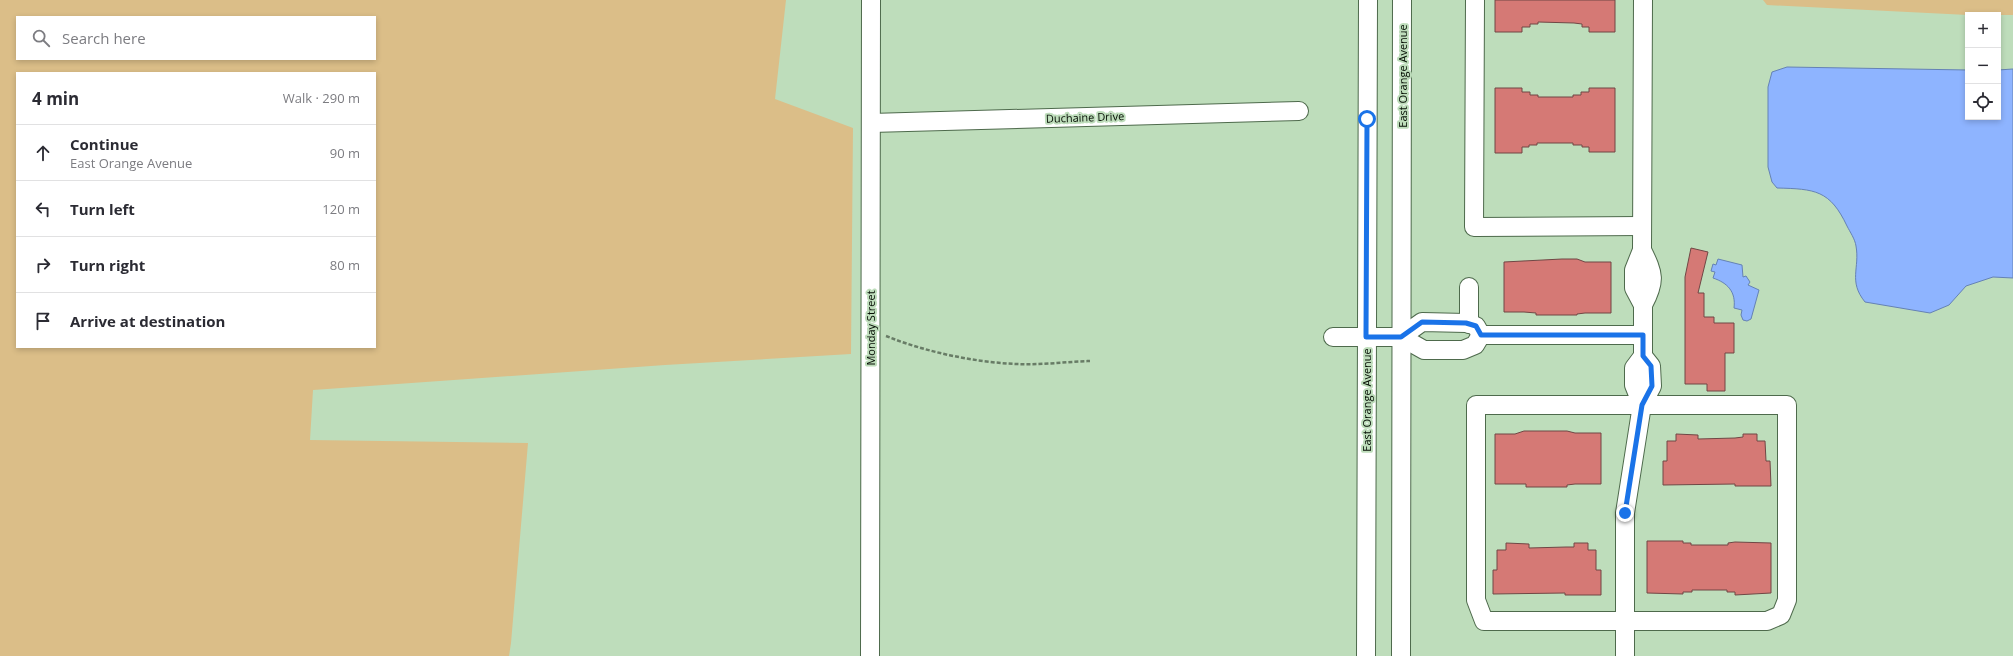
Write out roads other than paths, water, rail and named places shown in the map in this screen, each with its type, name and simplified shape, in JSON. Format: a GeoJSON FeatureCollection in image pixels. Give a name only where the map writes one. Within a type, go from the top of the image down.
{"type":"FeatureCollection","features":[{"type":"Feature","properties":{"kind":"street","name":"Monday Street"},"geometry":{"type":"LineString","coordinates":[[870,656],[871,0]]}},
{"type":"Feature","properties":{"kind":"street","name":"East Orange Avenue"},"geometry":{"type":"LineString","coordinates":[[1366,656],[1368,0]]}},
{"type":"Feature","properties":{"kind":"street","name":"East Orange Avenue"},"geometry":{"type":"LineString","coordinates":[[1401,656],[1402,0]]}},
{"type":"Feature","properties":{"kind":"street"},"geometry":{"type":"LineString","coordinates":[[1475,0],[1474,227],[1642,226]]}},
{"type":"Feature","properties":{"kind":"street"},"geometry":{"type":"LineString","coordinates":[[1625,656],[1625,513],[1642,405],[1634,385],[1634,368],[1643,356],[1643,305],[1634,288],[1634,270],[1642,250],[1643,0]]}},
{"type":"Feature","properties":{"kind":"street","name":"Duchaine Drive"},"geometry":{"type":"LineString","coordinates":[[871,123],[1299,111]]}},
{"type":"Feature","properties":{"kind":"street"},"geometry":{"type":"LineString","coordinates":[[1333,337],[1401,337],[1424,350],[1463,350],[1475,345],[1475,329],[1469,287]]}},
{"type":"Feature","properties":{"kind":"street"},"geometry":{"type":"LineString","coordinates":[[1401,337],[1422,322],[1475,329],[1643,335]]}},
{"type":"Feature","properties":{"kind":"street"},"geometry":{"type":"LineString","coordinates":[[1476,405],[1642,405],[1787,405],[1786,600],[1781,615],[1767,621],[1484,621],[1476,600],[1476,405]]}},
{"type":"Feature","properties":{"kind":"water"},"geometry":{"type":"Polygon","coordinates":[[[1787,67],[1965,70],[1965,120],[2001,120],[2001,70],[2013,69],[2013,278],[1993,277],[1966,286],[1949,305],[1930,313],[1865,302],[1857,287],[1857,254],[1855,243],[1841,214],[1827,198],[1820,194],[1802,189],[1777,188],[1772,182],[1768,167],[1768,87],[1772,72],[1787,67]]]}},
{"type":"Feature","properties":{"kind":"water"},"geometry":{"type":"Polygon","coordinates":[[[1718,259],[1742,265],[1743,277],[1746,276],[1750,282],[1748,285],[1759,290],[1751,319],[1747,321],[1743,320],[1741,315],[1742,310],[1734,308],[1734,297],[1730,289],[1727,285],[1713,278],[1715,272],[1711,271],[1713,264],[1716,265],[1718,259]]]}}]}
